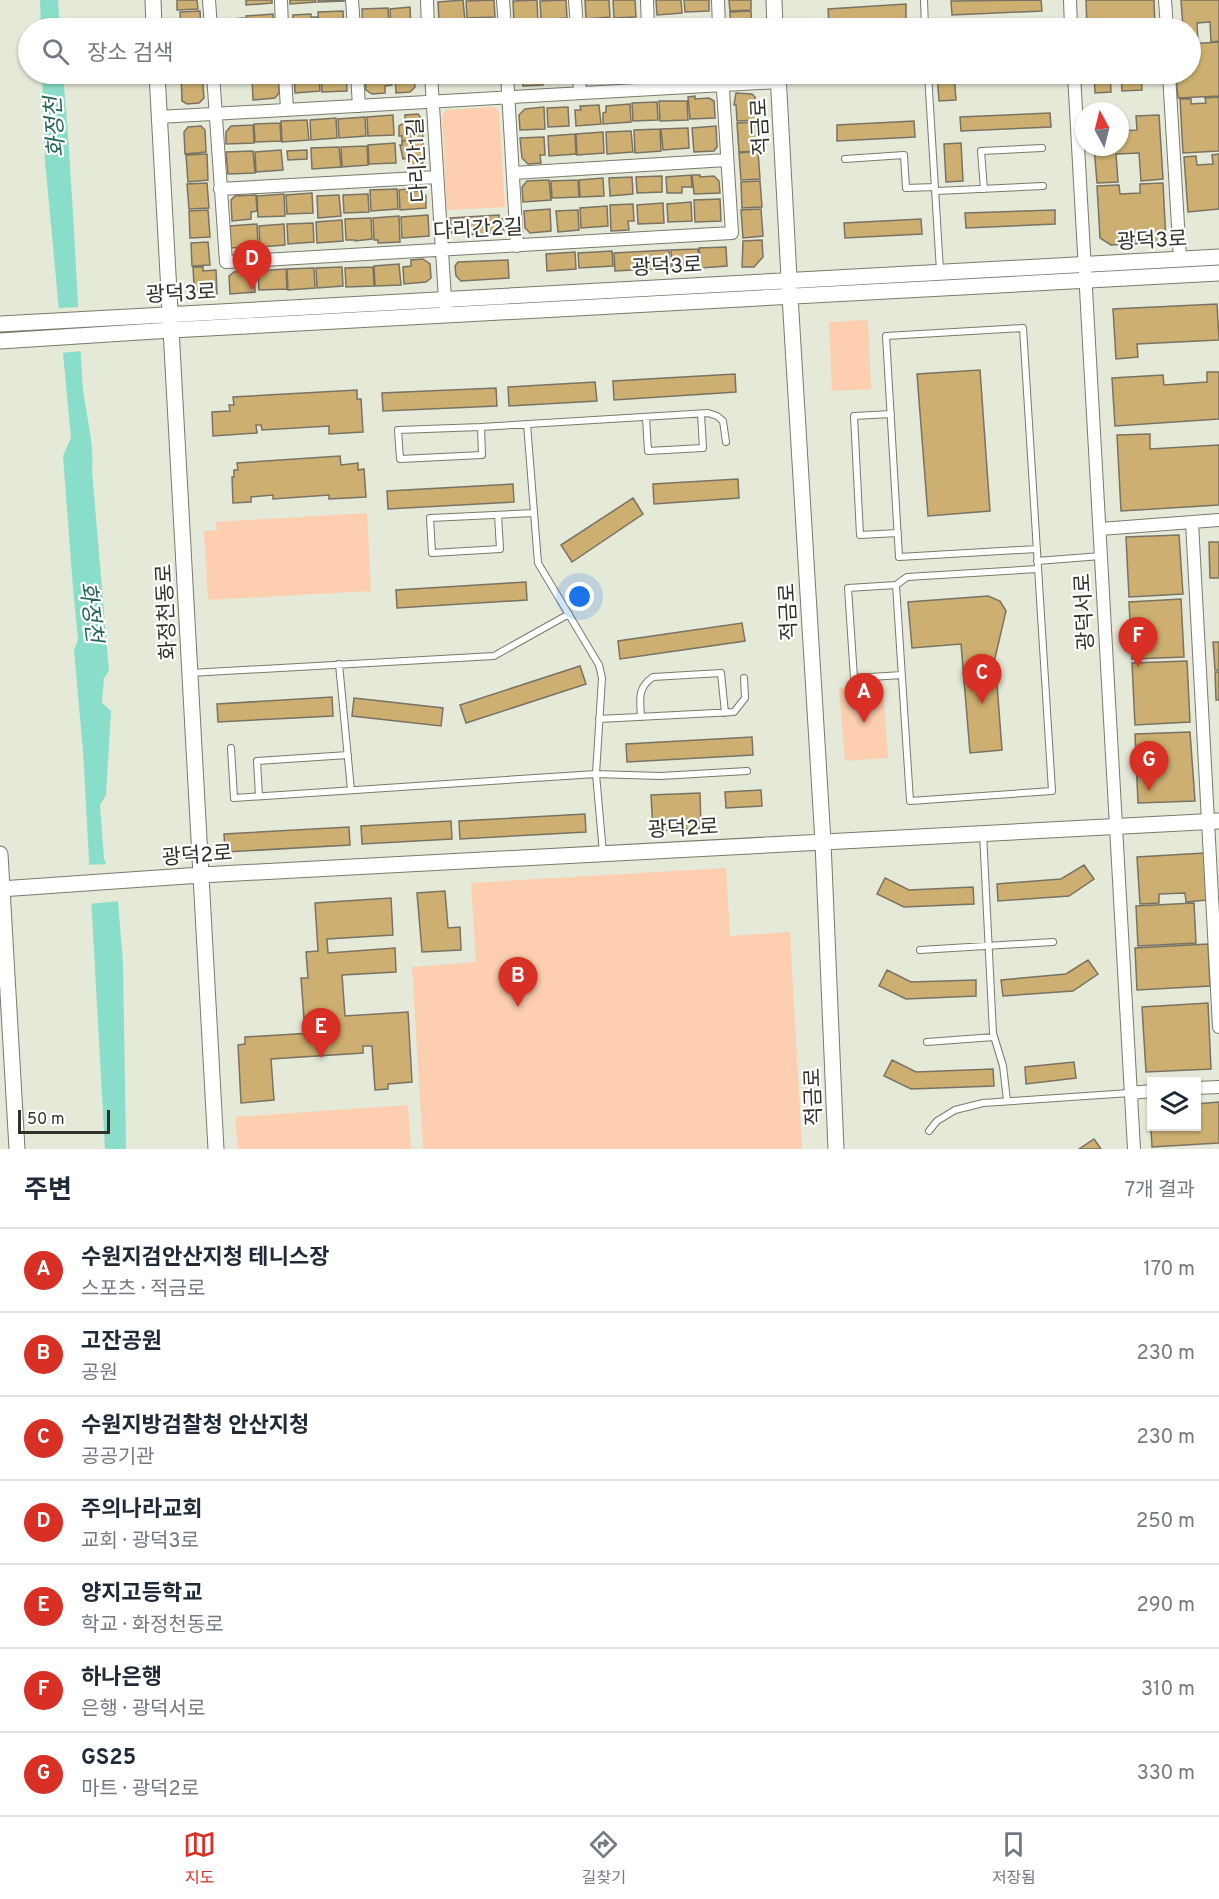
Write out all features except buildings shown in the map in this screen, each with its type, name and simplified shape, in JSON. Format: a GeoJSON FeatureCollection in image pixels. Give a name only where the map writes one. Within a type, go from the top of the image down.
{"type":"FeatureCollection","features":[{"type":"Feature","properties":{"kind":"street"},"geometry":{"type":"LineString","coordinates":[[153,0],[154,18]]}},
{"type":"Feature","properties":{"kind":"street"},"geometry":{"type":"LineString","coordinates":[[209,0],[210,18]]}},
{"type":"Feature","properties":{"kind":"street"},"geometry":{"type":"LineString","coordinates":[[281,0],[282,18]]}},
{"type":"Feature","properties":{"kind":"street"},"geometry":{"type":"LineString","coordinates":[[352,0],[353,18]]}},
{"type":"Feature","properties":{"kind":"street"},"geometry":{"type":"LineString","coordinates":[[427,0],[428,18]]}},
{"type":"Feature","properties":{"kind":"street"},"geometry":{"type":"LineString","coordinates":[[503,0],[504,18]]}},
{"type":"Feature","properties":{"kind":"street"},"geometry":{"type":"LineString","coordinates":[[575,0],[576,18]]}},
{"type":"Feature","properties":{"kind":"street"},"geometry":{"type":"LineString","coordinates":[[647,0],[648,18]]}},
{"type":"Feature","properties":{"kind":"street"},"geometry":{"type":"LineString","coordinates":[[718,0],[719,18]]}},
{"type":"Feature","properties":{"kind":"street"},"geometry":{"type":"LineString","coordinates":[[774,0],[775,18]]}},
{"type":"Feature","properties":{"kind":"street"},"geometry":{"type":"LineString","coordinates":[[1070,0],[1071,18]]}},
{"type":"Feature","properties":{"kind":"street"},"geometry":{"type":"LineString","coordinates":[[1165,0],[1166,18]]}},
{"type":"Feature","properties":{"kind":"street","name":"화정천동로"},"geometry":{"type":"LineString","coordinates":[[157,84],[216,1149]]}},
{"type":"Feature","properties":{"kind":"street","name":"다리간2길"},"geometry":{"type":"LineString","coordinates":[[214,84],[226,262],[732,233],[722,84]]}},
{"type":"Feature","properties":{"kind":"street"},"geometry":{"type":"LineString","coordinates":[[286,84],[287,110]]}},
{"type":"Feature","properties":{"kind":"street"},"geometry":{"type":"LineString","coordinates":[[357,84],[358,106]]}},
{"type":"Feature","properties":{"kind":"street","name":"다리간1길"},"geometry":{"type":"LineString","coordinates":[[432,84],[445,307]]}},
{"type":"Feature","properties":{"kind":"street"},"geometry":{"type":"LineString","coordinates":[[507,84],[517,246]]}},
{"type":"Feature","properties":{"kind":"street"},"geometry":{"type":"LineString","coordinates":[[580,84],[580,93]]}},
{"type":"Feature","properties":{"kind":"street"},"geometry":{"type":"LineString","coordinates":[[652,84],[652,89]]}},
{"type":"Feature","properties":{"kind":"street"},"geometry":{"type":"LineString","coordinates":[[159,117],[652,89],[691,84]]}},
{"type":"Feature","properties":{"kind":"street","name":"적금로"},"geometry":{"type":"LineString","coordinates":[[779,84],[823,842],[836,1149]]}},
{"type":"Feature","properties":{"kind":"street","name":"광덕서로"},"geometry":{"type":"LineString","coordinates":[[1075,84],[1134,1149]]}},
{"type":"Feature","properties":{"kind":"street"},"geometry":{"type":"LineString","coordinates":[[1170,84],[1180,260]]}},
{"type":"Feature","properties":{"kind":"street"},"geometry":{"type":"LineString","coordinates":[[513,173],[727,160]]}},
{"type":"Feature","properties":{"kind":"street"},"geometry":{"type":"LineString","coordinates":[[220,189],[437,177]]}},
{"type":"Feature","properties":{"kind":"street","name":"광덕3로"},"geometry":{"type":"LineString","coordinates":[[445,307],[789,280],[1219,257]]}},
{"type":"Feature","properties":{"kind":"street","name":"광덕3로"},"geometry":{"type":"LineString","coordinates":[[0,324],[117,318],[171,322],[445,307],[790,296],[1219,273]]}},
{"type":"Feature","properties":{"kind":"street","name":"광덕3로"},"geometry":{"type":"LineString","coordinates":[[0,341],[118,334],[171,322]]}},
{"type":"Feature","properties":{"kind":"street"},"geometry":{"type":"LineString","coordinates":[[1100,529],[1219,520]]}},
{"type":"Feature","properties":{"kind":"street"},"geometry":{"type":"LineString","coordinates":[[1192,522],[1214,821],[1219,1027]]}},
{"type":"Feature","properties":{"kind":"street","name":"광덕2로"},"geometry":{"type":"LineString","coordinates":[[1,889],[201,875],[1214,821]]}},
{"type":"Feature","properties":{"kind":"street"},"geometry":{"type":"LineString","coordinates":[[0,854],[17,1149]]}},
{"type":"Feature","properties":{"kind":"street"},"geometry":{"type":"LineString","coordinates":[[1201,1088],[1219,1087]]}},
{"type":"Feature","properties":{"kind":"street"},"geometry":{"type":"LineString","coordinates":[[1130,1093],[1147,1091]]}},
{"type":"Feature","properties":{"kind":"lane"},"geometry":{"type":"LineString","coordinates":[[924,0],[925,18]]}},
{"type":"Feature","properties":{"kind":"lane"},"geometry":{"type":"LineString","coordinates":[[929,84],[940,273]]}},
{"type":"Feature","properties":{"kind":"lane"},"geometry":{"type":"LineString","coordinates":[[984,189],[981,151],[1042,148]]}},
{"type":"Feature","properties":{"kind":"lane"},"geometry":{"type":"LineString","coordinates":[[845,159],[904,155],[906,188],[984,189],[1043,186]]}},
{"type":"Feature","properties":{"kind":"lane"},"geometry":{"type":"LineString","coordinates":[[896,585],[910,801],[1052,791],[1037,561],[1037,549],[1023,328],[886,336],[899,557],[1037,549]]}},
{"type":"Feature","properties":{"kind":"lane"},"geometry":{"type":"LineString","coordinates":[[646,417],[648,451],[703,448],[701,414]]}},
{"type":"Feature","properties":{"kind":"lane"},"geometry":{"type":"LineString","coordinates":[[481,427],[482,455],[400,459],[398,430],[701,414],[717,416],[723,421],[726,442]]}},
{"type":"Feature","properties":{"kind":"lane"},"geometry":{"type":"LineString","coordinates":[[891,414],[854,416],[860,535],[898,533]]}},
{"type":"Feature","properties":{"kind":"lane"},"geometry":{"type":"LineString","coordinates":[[527,424],[538,562],[599,665],[602,678],[596,774],[603,854]]}},
{"type":"Feature","properties":{"kind":"lane"},"geometry":{"type":"LineString","coordinates":[[498,514],[500,549],[432,553],[430,518],[498,514],[534,513]]}},
{"type":"Feature","properties":{"kind":"lane"},"geometry":{"type":"LineString","coordinates":[[1037,561],[1101,556]]}},
{"type":"Feature","properties":{"kind":"lane"},"geometry":{"type":"LineString","coordinates":[[902,675],[854,678],[848,588],[896,585],[907,577],[1038,569]]}},
{"type":"Feature","properties":{"kind":"lane"},"geometry":{"type":"LineString","coordinates":[[190,673],[494,656],[569,614]]}},
{"type":"Feature","properties":{"kind":"lane"},"geometry":{"type":"LineString","coordinates":[[339,664],[351,790]]}},
{"type":"Feature","properties":{"kind":"lane"},"geometry":{"type":"LineString","coordinates":[[641,717],[640,690],[645,682],[653,677],[721,673],[725,713]]}},
{"type":"Feature","properties":{"kind":"lane"},"geometry":{"type":"LineString","coordinates":[[599,719],[734,712],[745,698],[744,678]]}},
{"type":"Feature","properties":{"kind":"lane"},"geometry":{"type":"LineString","coordinates":[[231,748],[234,798],[596,774],[660,776],[747,771]]}},
{"type":"Feature","properties":{"kind":"lane"},"geometry":{"type":"LineString","coordinates":[[259,796],[256,761],[348,755]]}},
{"type":"Feature","properties":{"kind":"lane"},"geometry":{"type":"LineString","coordinates":[[983,834],[994,1037],[1004,1066],[1007,1100]]}},
{"type":"Feature","properties":{"kind":"lane"},"geometry":{"type":"LineString","coordinates":[[920,950],[1053,942]]}},
{"type":"Feature","properties":{"kind":"lane"},"geometry":{"type":"LineString","coordinates":[[927,1042],[994,1037]]}},
{"type":"Feature","properties":{"kind":"lane"},"geometry":{"type":"LineString","coordinates":[[929,1131],[937,1121],[955,1110],[983,1103],[1130,1093]]}},
{"type":"Feature","properties":{"kind":"shaded area"},"geometry":{"type":"Polygon","coordinates":[[[494,107],[499,111],[505,207],[447,210],[442,115],[446,110],[494,107]]]}},
{"type":"Feature","properties":{"kind":"shaded area"},"geometry":{"type":"Polygon","coordinates":[[[868,320],[871,389],[832,391],[829,322],[868,320]]]}},
{"type":"Feature","properties":{"kind":"shaded area"},"geometry":{"type":"Polygon","coordinates":[[[367,513],[371,591],[208,600],[204,531],[217,530],[216,522],[367,513]]]}},
{"type":"Feature","properties":{"kind":"shaded area"},"geometry":{"type":"Polygon","coordinates":[[[883,685],[888,758],[845,761],[839,688],[883,685]]]}},
{"type":"Feature","properties":{"kind":"shaded area"},"geometry":{"type":"Polygon","coordinates":[[[726,868],[730,936],[790,932],[802,1149],[423,1149],[412,967],[476,962],[471,883],[726,868]]]}},
{"type":"Feature","properties":{"kind":"shaded area"},"geometry":{"type":"Polygon","coordinates":[[[408,1105],[411,1149],[238,1149],[235,1117],[408,1105]]]}},
{"type":"Feature","properties":{"kind":"water"},"geometry":{"type":"Polygon","coordinates":[[[40,0],[58,0],[59,18],[41,18],[40,0]]]}},
{"type":"Feature","properties":{"kind":"water","name":"화정천"},"geometry":{"type":"Polygon","coordinates":[[[42,84],[64,84],[83,388],[92,447],[92,471],[109,671],[104,678],[102,703],[111,711],[106,795],[100,805],[104,858],[118,902],[123,962],[126,1149],[105,1149],[83,751],[74,650],[78,640],[63,456],[71,438],[45,161],[42,84]]]}},
{"type":"Feature","properties":{"kind":"pier"},"geometry":{"type":"Polygon","coordinates":[[[81,307],[83,351],[60,353],[56,308],[81,307]]]}},
{"type":"Feature","properties":{"kind":"pier"},"geometry":{"type":"Polygon","coordinates":[[[109,864],[121,901],[88,904],[86,865],[109,864]]]}},
{"type":"Feature","properties":{"kind":"place","name":"주의나라교회"},"geometry":{"type":"Point","coordinates":[252,290]}},
{"type":"Feature","properties":{"kind":"place","name":"하나은행"},"geometry":{"type":"Point","coordinates":[1138,667]}},
{"type":"Feature","properties":{"kind":"place","name":"수원지방검찰청 안산지청"},"geometry":{"type":"Point","coordinates":[982,704]}},
{"type":"Feature","properties":{"kind":"place","name":"수원지검안산지청 테니스장"},"geometry":{"type":"Point","coordinates":[864,723]}},
{"type":"Feature","properties":{"kind":"place","name":"GS25"},"geometry":{"type":"Point","coordinates":[1149,791]}},
{"type":"Feature","properties":{"kind":"place","name":"고잔공원"},"geometry":{"type":"Point","coordinates":[518,1007]}},
{"type":"Feature","properties":{"kind":"place","name":"양지고등학교"},"geometry":{"type":"Point","coordinates":[321,1058]}}]}
